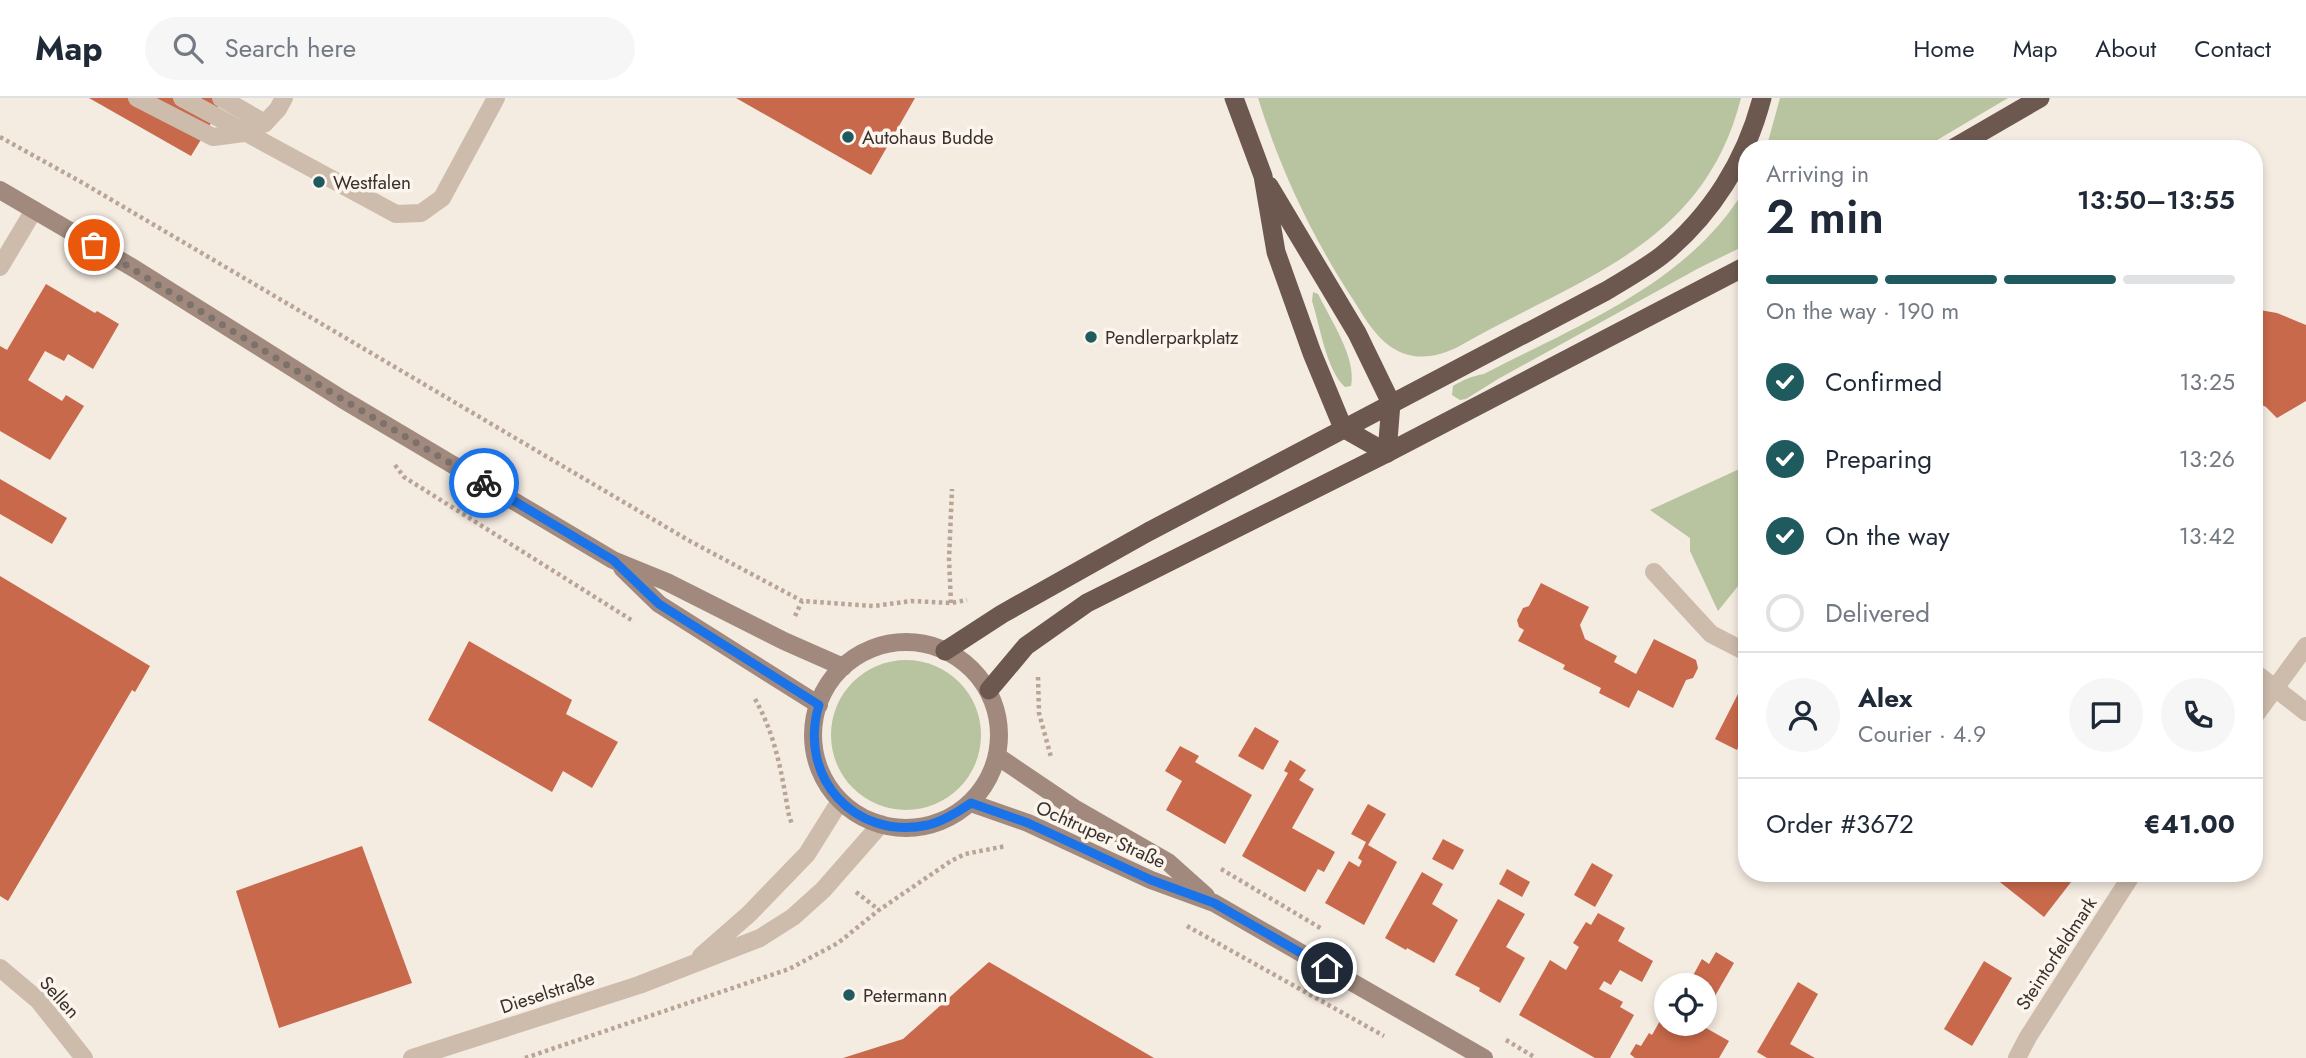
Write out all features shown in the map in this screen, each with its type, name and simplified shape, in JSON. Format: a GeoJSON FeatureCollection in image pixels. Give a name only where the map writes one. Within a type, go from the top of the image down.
{"type":"FeatureCollection","features":[{"type":"Feature","properties":{"kind":"highway"},"geometry":{"type":"LineString","coordinates":[[1234,98],[1263,176],[1357,333],[1391,402],[1387,453]]}},
{"type":"Feature","properties":{"kind":"highway"},"geometry":{"type":"LineString","coordinates":[[1748,140],[1762,98]]}},
{"type":"Feature","properties":{"kind":"highway"},"geometry":{"type":"LineString","coordinates":[[1968,140],[2040,98]]}},
{"type":"Feature","properties":{"kind":"highway"},"geometry":{"type":"LineString","coordinates":[[945,650],[1002,614],[1148,531],[1606,291],[1660,256],[1686,233],[1711,205],[1738,162]]}},
{"type":"Feature","properties":{"kind":"highway"},"geometry":{"type":"LineString","coordinates":[[1263,176],[1276,252],[1312,353],[1343,428],[1387,453]]}},
{"type":"Feature","properties":{"kind":"highway"},"geometry":{"type":"LineString","coordinates":[[989,690],[1026,646],[1087,603],[1387,453],[1738,270]]}},
{"type":"Feature","properties":{"kind":"main road"},"geometry":{"type":"LineString","coordinates":[[0,190],[135,269],[342,399],[613,560],[667,582],[784,641],[843,667]]}},
{"type":"Feature","properties":{"kind":"main road"},"geometry":{"type":"LineString","coordinates":[[613,560],[659,604],[819,705]]}},
{"type":"Feature","properties":{"kind":"main road"},"geometry":{"type":"LineString","coordinates":[[890,643],[924,644],[945,650],[969,666],[989,690],[999,721],[997,756],[986,785],[971,803],[953,816],[928,825],[893,827],[862,819],[839,801],[820,770],[815,751],[815,719],[825,690],[843,667],[866,651],[890,643]]}},
{"type":"Feature","properties":{"kind":"main road","name":"Ochtruper Straße"},"geometry":{"type":"LineString","coordinates":[[997,756],[1045,789],[1168,862],[1214,903]]}},
{"type":"Feature","properties":{"kind":"main road","name":"Ochtruper Straße"},"geometry":{"type":"LineString","coordinates":[[971,803],[1028,823],[1151,880],[1214,903],[1484,1058]]}},
{"type":"Feature","properties":{"kind":"street"},"geometry":{"type":"LineString","coordinates":[[137,98],[213,136],[244,133],[265,123],[284,98]]}},
{"type":"Feature","properties":{"kind":"street"},"geometry":{"type":"LineString","coordinates":[[182,98],[396,214],[421,212],[442,198],[496,98]]}},
{"type":"Feature","properties":{"kind":"street"},"geometry":{"type":"LineString","coordinates":[[221,98],[265,123]]}},
{"type":"Feature","properties":{"kind":"street"},"geometry":{"type":"LineString","coordinates":[[0,267],[34,210]]}},
{"type":"Feature","properties":{"kind":"street"},"geometry":{"type":"LineString","coordinates":[[1654,572],[1711,634],[1738,648]]}},
{"type":"Feature","properties":{"kind":"street"},"geometry":{"type":"LineString","coordinates":[[2263,706],[2306,646]]}},
{"type":"Feature","properties":{"kind":"street"},"geometry":{"type":"LineString","coordinates":[[2263,679],[2306,712]]}},
{"type":"Feature","properties":{"kind":"street","name":"Dieselstraße"},"geometry":{"type":"LineString","coordinates":[[693,963],[749,914],[807,854],[839,801]]}},
{"type":"Feature","properties":{"kind":"street","name":"Dieselstraße"},"geometry":{"type":"LineString","coordinates":[[412,1058],[639,985],[760,938],[793,917],[823,890],[881,824]]}},
{"type":"Feature","properties":{"kind":"street","name":"Steintorfeldmark"},"geometry":{"type":"LineString","coordinates":[[2017,1058],[2035,1025],[2127,882]]}},
{"type":"Feature","properties":{"kind":"street","name":"Sellen"},"geometry":{"type":"LineString","coordinates":[[0,968],[38,1000],[84,1058]]}},
{"type":"Feature","properties":{"kind":"path"},"geometry":{"type":"LineString","coordinates":[[0,137],[83,183],[688,540],[802,601],[874,606],[911,601],[951,603],[988,597],[1002,614]]}},
{"type":"Feature","properties":{"kind":"path"},"geometry":{"type":"LineString","coordinates":[[389,457],[404,477],[637,623]]}},
{"type":"Feature","properties":{"kind":"path"},"geometry":{"type":"LineString","coordinates":[[951,603],[949,559],[952,489]]}},
{"type":"Feature","properties":{"kind":"path"},"geometry":{"type":"LineString","coordinates":[[1026,646],[1036,664],[1039,713],[1048,751],[1056,769],[1045,789]]}},
{"type":"Feature","properties":{"kind":"path"},"geometry":{"type":"LineString","coordinates":[[753,696],[768,722],[780,763],[789,816],[807,854]]}},
{"type":"Feature","properties":{"kind":"path"},"geometry":{"type":"LineString","coordinates":[[525,1058],[789,969],[838,943],[932,872],[965,854],[988,848],[1019,845],[1028,823]]}},
{"type":"Feature","properties":{"kind":"path"},"geometry":{"type":"LineString","coordinates":[[1220,868],[1325,931]]}},
{"type":"Feature","properties":{"kind":"path"},"geometry":{"type":"LineString","coordinates":[[835,876],[879,910]]}},
{"type":"Feature","properties":{"kind":"path"},"geometry":{"type":"LineString","coordinates":[[1183,923],[1386,1038]]}},
{"type":"Feature","properties":{"kind":"path"},"geometry":{"type":"LineString","coordinates":[[1501,1037],[1536,1058]]}},
{"type":"Feature","properties":{"kind":"green space"},"geometry":{"type":"Polygon","coordinates":[[[1258,98],[1741,98],[1723,149],[1697,191],[1665,225],[1629,254],[1456,348],[1440,354],[1415,356],[1385,343],[1339,277],[1299,203],[1258,98]]]}},
{"type":"Feature","properties":{"kind":"green space"},"geometry":{"type":"Polygon","coordinates":[[[1780,98],[2008,98],[1937,140],[1768,140],[1780,98]]]}},
{"type":"Feature","properties":{"kind":"green space"},"geometry":{"type":"Polygon","coordinates":[[[1738,199],[1738,249],[1699,268],[1466,399],[1460,400],[1452,395],[1453,386],[1484,374],[1629,298],[1695,250],[1723,221],[1738,199]]]}},
{"type":"Feature","properties":{"kind":"green space"},"geometry":{"type":"Polygon","coordinates":[[[1313,292],[1318,294],[1346,351],[1352,375],[1351,386],[1345,387],[1338,379],[1328,359],[1312,301],[1313,292]]]}},
{"type":"Feature","properties":{"kind":"green space"},"geometry":{"type":"Polygon","coordinates":[[[1738,470],[1738,586],[1718,611],[1690,551],[1690,538],[1650,510],[1738,470]]]}},
{"type":"Feature","properties":{"kind":"green space"},"geometry":{"type":"Polygon","coordinates":[[[906,660],[935,666],[959,682],[975,706],[981,735],[975,764],[959,788],[935,804],[906,810],[877,804],[853,788],[837,764],[831,735],[837,706],[853,682],[877,666],[906,660]]]}},
{"type":"Feature","properties":{"kind":"building"},"geometry":{"type":"Polygon","coordinates":[[[89,98],[215,98],[219,110],[191,156],[89,98]]]}},
{"type":"Feature","properties":{"kind":"building","name":"Autohaus Budde"},"geometry":{"type":"Polygon","coordinates":[[[736,98],[915,98],[871,175],[736,98]]]}},
{"type":"Feature","properties":{"kind":"building"},"geometry":{"type":"Polygon","coordinates":[[[46,284],[119,324],[93,369],[68,354],[64,361],[45,351],[28,380],[62,401],[66,395],[84,406],[50,460],[0,431],[0,346],[7,350],[46,284]]]}},
{"type":"Feature","properties":{"kind":"building"},"geometry":{"type":"Polygon","coordinates":[[[2263,311],[2277,313],[2306,325],[2306,401],[2277,418],[2263,406],[2263,311]]]}},
{"type":"Feature","properties":{"kind":"building"},"geometry":{"type":"Polygon","coordinates":[[[0,479],[67,518],[52,544],[0,514],[0,479]]]}},
{"type":"Feature","properties":{"kind":"building"},"geometry":{"type":"Polygon","coordinates":[[[0,576],[150,666],[135,692],[132,690],[8,901],[0,896],[0,576]]]}},
{"type":"Feature","properties":{"kind":"building"},"geometry":{"type":"Polygon","coordinates":[[[1541,583],[1589,607],[1580,625],[1585,639],[1617,656],[1614,662],[1636,674],[1654,639],[1696,660],[1698,668],[1693,678],[1686,680],[1673,708],[1638,690],[1629,708],[1599,693],[1601,688],[1563,669],[1565,665],[1518,641],[1524,630],[1519,627],[1517,620],[1523,608],[1529,606],[1541,583]]]}},
{"type":"Feature","properties":{"kind":"building"},"geometry":{"type":"Polygon","coordinates":[[[469,641],[572,700],[566,714],[618,742],[592,788],[563,771],[552,792],[428,720],[469,641]]]}},
{"type":"Feature","properties":{"kind":"building"},"geometry":{"type":"Polygon","coordinates":[[[1738,694],[1737,750],[1715,739],[1738,694]]]}},
{"type":"Feature","properties":{"kind":"building"},"geometry":{"type":"Polygon","coordinates":[[[1255,727],[1279,741],[1263,770],[1238,756],[1255,727]]]}},
{"type":"Feature","properties":{"kind":"building"},"geometry":{"type":"Polygon","coordinates":[[[1180,746],[1199,756],[1195,762],[1252,795],[1225,844],[1166,810],[1182,781],[1165,771],[1180,746]]]}},
{"type":"Feature","properties":{"kind":"building"},"geometry":{"type":"Polygon","coordinates":[[[1290,760],[1306,770],[1299,780],[1314,789],[1292,828],[1335,852],[1324,872],[1318,869],[1305,892],[1242,856],[1288,773],[1284,771],[1290,760]]]}},
{"type":"Feature","properties":{"kind":"building"},"geometry":{"type":"Polygon","coordinates":[[[1368,804],[1386,814],[1368,845],[1397,862],[1364,925],[1325,903],[1349,861],[1359,867],[1362,861],[1358,858],[1366,842],[1351,834],[1368,804]]]}},
{"type":"Feature","properties":{"kind":"building"},"geometry":{"type":"Polygon","coordinates":[[[1443,839],[1464,850],[1453,870],[1432,859],[1443,839]]]}},
{"type":"Feature","properties":{"kind":"building"},"geometry":{"type":"Polygon","coordinates":[[[362,846],[412,983],[279,1028],[236,891],[362,846]]]}},
{"type":"Feature","properties":{"kind":"building"},"geometry":{"type":"Polygon","coordinates":[[[1592,863],[1613,875],[1595,907],[1574,895],[1592,863]]]}},
{"type":"Feature","properties":{"kind":"building"},"geometry":{"type":"Polygon","coordinates":[[[1507,869],[1530,882],[1522,897],[1499,884],[1507,869]]]}},
{"type":"Feature","properties":{"kind":"building"},"geometry":{"type":"Polygon","coordinates":[[[1422,872],[1443,884],[1432,904],[1458,920],[1434,963],[1385,938],[1422,872]]]}},
{"type":"Feature","properties":{"kind":"building"},"geometry":{"type":"Polygon","coordinates":[[[2000,882],[2071,882],[2044,917],[2000,882]]]}},
{"type":"Feature","properties":{"kind":"building"},"geometry":{"type":"Polygon","coordinates":[[[1498,899],[1525,914],[1506,947],[1525,958],[1500,1003],[1479,991],[1480,988],[1455,975],[1498,899]]]}},
{"type":"Feature","properties":{"kind":"building"},"geometry":{"type":"Polygon","coordinates":[[[1598,913],[1625,928],[1618,941],[1653,961],[1642,982],[1620,970],[1611,985],[1604,981],[1599,989],[1623,1002],[1620,1007],[1634,1015],[1610,1058],[1595,1058],[1519,1015],[1550,960],[1566,970],[1579,947],[1573,943],[1586,922],[1591,925],[1598,913]]]}},
{"type":"Feature","properties":{"kind":"building"},"geometry":{"type":"Polygon","coordinates":[[[1716,952],[1734,963],[1717,992],[1717,973],[1694,973],[1702,959],[1709,964],[1716,952]]]}},
{"type":"Feature","properties":{"kind":"building"},"geometry":{"type":"Polygon","coordinates":[[[1984,961],[2012,978],[1972,1046],[1944,1029],[1984,961]]]}},
{"type":"Feature","properties":{"kind":"building"},"geometry":{"type":"Polygon","coordinates":[[[989,962],[1154,1058],[843,1058],[903,1039],[989,962]]]}},
{"type":"Feature","properties":{"kind":"building"},"geometry":{"type":"Polygon","coordinates":[[[1798,982],[1818,994],[1790,1044],[1815,1058],[1767,1058],[1757,1052],[1798,982]]]}},
{"type":"Feature","properties":{"kind":"building"},"geometry":{"type":"Polygon","coordinates":[[[1654,1031],[1654,1036],[1717,1034],[1729,1041],[1719,1058],[1635,1058],[1630,1054],[1636,1044],[1641,1046],[1649,1033],[1652,1035],[1654,1031]]]}},
{"type":"Feature","properties":{"kind":"way so far"},"geometry":{"type":"LineString","coordinates":[[94,245],[342,399],[484,483]]}},
{"type":"Feature","properties":{"kind":"place","name":"Autohaus Budde"},"geometry":{"type":"Point","coordinates":[848,137]}},
{"type":"Feature","properties":{"kind":"place","name":"Westfalen"},"geometry":{"type":"Point","coordinates":[319,182]}},
{"type":"Feature","properties":{"kind":"place","name":"Pendlerparkplatz"},"geometry":{"type":"Point","coordinates":[1091,337]}},
{"type":"Feature","properties":{"kind":"place","name":"Petermann"},"geometry":{"type":"Point","coordinates":[849,995]}},
{"type":"Feature","properties":{"kind":"route"},"geometry":{"type":"LineString","coordinates":[[484,483],[613,560],[659,604],[819,705],[815,719],[815,751],[820,770],[839,801],[862,819],[893,827],[928,825],[953,816],[971,803],[1028,823],[1151,880],[1214,903],[1327,968]]}}]}
